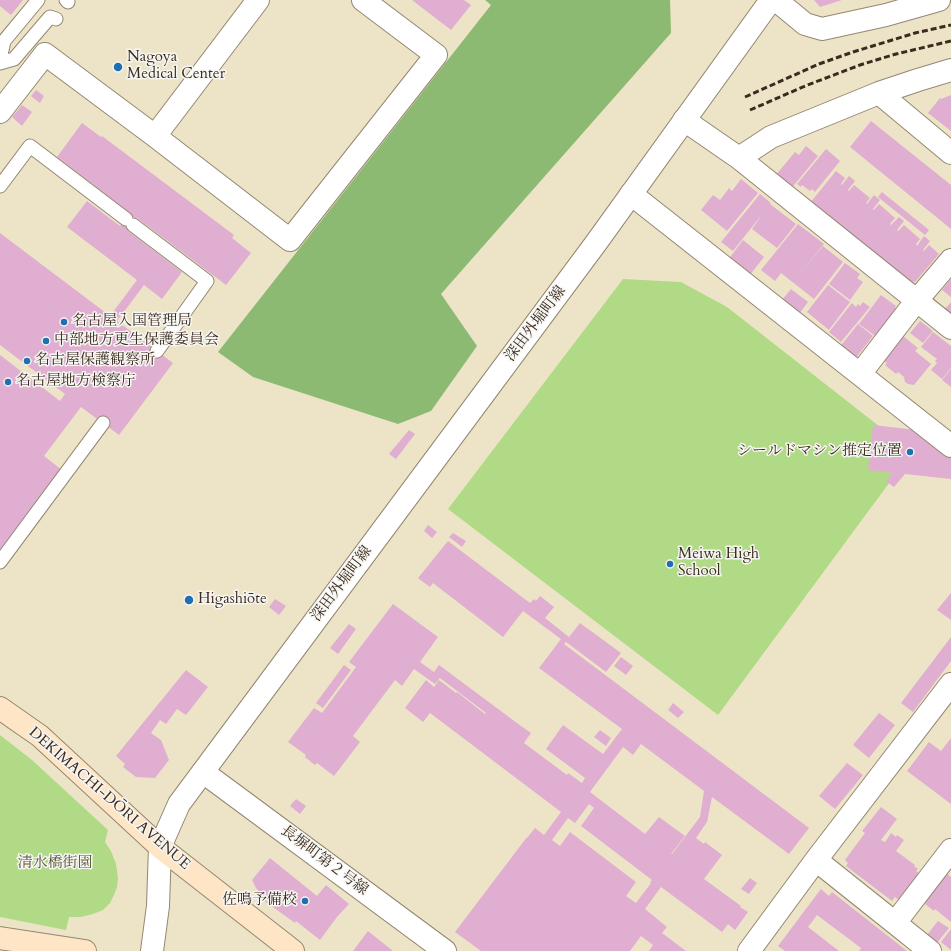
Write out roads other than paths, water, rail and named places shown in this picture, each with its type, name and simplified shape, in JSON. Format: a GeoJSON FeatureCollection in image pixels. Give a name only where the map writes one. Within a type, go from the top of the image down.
{"type":"FeatureCollection","features":[{"type":"Feature","properties":{"kind":"main road","name":"DEKIMACHI-DŌRI AVENUE"},"geometry":{"type":"LineString","coordinates":[[0,708],[40,736],[160,848],[293,951]]}},
{"type":"Feature","properties":{"kind":"main road"},"geometry":{"type":"LineString","coordinates":[[1,938],[85,951]]}},
{"type":"Feature","properties":{"kind":"street"},"geometry":{"type":"LineString","coordinates":[[155,136],[258,0]]}},
{"type":"Feature","properties":{"kind":"street"},"geometry":{"type":"LineString","coordinates":[[0,112],[45,54],[155,136],[290,240],[436,55],[363,0]]}},
{"type":"Feature","properties":{"kind":"street","name":"深田外堀町線"},"geometry":{"type":"LineString","coordinates":[[152,951],[158,906],[160,848],[179,804],[596,243],[771,0]]}},
{"type":"Feature","properties":{"kind":"street"},"geometry":{"type":"LineString","coordinates":[[776,0],[805,24],[822,29],[886,15],[939,0]]}},
{"type":"Feature","properties":{"kind":"street"},"geometry":{"type":"LineString","coordinates":[[739,158],[771,137],[879,93],[951,70]]}},
{"type":"Feature","properties":{"kind":"street"},"geometry":{"type":"LineString","coordinates":[[879,93],[951,153]]}},
{"type":"Feature","properties":{"kind":"street"},"geometry":{"type":"LineString","coordinates":[[684,120],[739,158],[951,328]]}},
{"type":"Feature","properties":{"kind":"street"},"geometry":{"type":"LineString","coordinates":[[631,194],[951,446]]}},
{"type":"Feature","properties":{"kind":"street"},"geometry":{"type":"LineString","coordinates":[[860,374],[917,300],[951,260]]}},
{"type":"Feature","properties":{"kind":"street"},"geometry":{"type":"LineString","coordinates":[[749,951],[816,860],[951,684]]}},
{"type":"Feature","properties":{"kind":"street","name":"長塀町第２号線"},"geometry":{"type":"LineString","coordinates":[[203,772],[445,951]]}},
{"type":"Feature","properties":{"kind":"street"},"geometry":{"type":"LineString","coordinates":[[895,922],[951,850]]}},
{"type":"Feature","properties":{"kind":"street"},"geometry":{"type":"LineString","coordinates":[[816,860],[930,951]]}},
{"type":"Feature","properties":{"kind":"lane"},"geometry":{"type":"LineString","coordinates":[[0,59],[4,41],[38,0]]}},
{"type":"Feature","properties":{"kind":"lane"},"geometry":{"type":"LineString","coordinates":[[0,63],[14,59],[50,17],[56,19]]}},
{"type":"Feature","properties":{"kind":"lane"},"geometry":{"type":"LineString","coordinates":[[0,186],[30,146],[207,281],[157,351]]}},
{"type":"Feature","properties":{"kind":"lane"},"geometry":{"type":"LineString","coordinates":[[0,562],[103,423]]}},
{"type":"Feature","properties":{"kind":"railway"},"geometry":{"type":"LineString","coordinates":[[745,97],[819,64],[853,52],[915,33],[951,25]]}},
{"type":"Feature","properties":{"kind":"railway"},"geometry":{"type":"LineString","coordinates":[[750,110],[805,86],[860,65],[896,54],[951,41]]}},
{"type":"Feature","properties":{"kind":"place","name":"Nagoya Medical Center"},"geometry":{"type":"Point","coordinates":[118,67]}},
{"type":"Feature","properties":{"kind":"place","name":"名古屋入国管理局"},"geometry":{"type":"Point","coordinates":[64,322]}},
{"type":"Feature","properties":{"kind":"place","name":"中部地方更生保護委員会"},"geometry":{"type":"Point","coordinates":[46,341]}},
{"type":"Feature","properties":{"kind":"place","name":"名古屋保護観察所"},"geometry":{"type":"Point","coordinates":[27,361]}},
{"type":"Feature","properties":{"kind":"place","name":"名古屋地方検察庁"},"geometry":{"type":"Point","coordinates":[8,382]}},
{"type":"Feature","properties":{"kind":"place","name":"シールドマシン推定位置"},"geometry":{"type":"Point","coordinates":[910,452]}},
{"type":"Feature","properties":{"kind":"place","name":"Meiwa High School"},"geometry":{"type":"Point","coordinates":[670,564]}},
{"type":"Feature","properties":{"kind":"place","name":"Higashiōte"},"geometry":{"type":"Point","coordinates":[189,600]}},
{"type":"Feature","properties":{"kind":"place","name":"佐鳴予備校"},"geometry":{"type":"Point","coordinates":[305,901]}},
{"type":"Feature","properties":{"kind":"park label","name":"清水橋街園"},"geometry":{"type":"Point","coordinates":[55,864]}}]}
